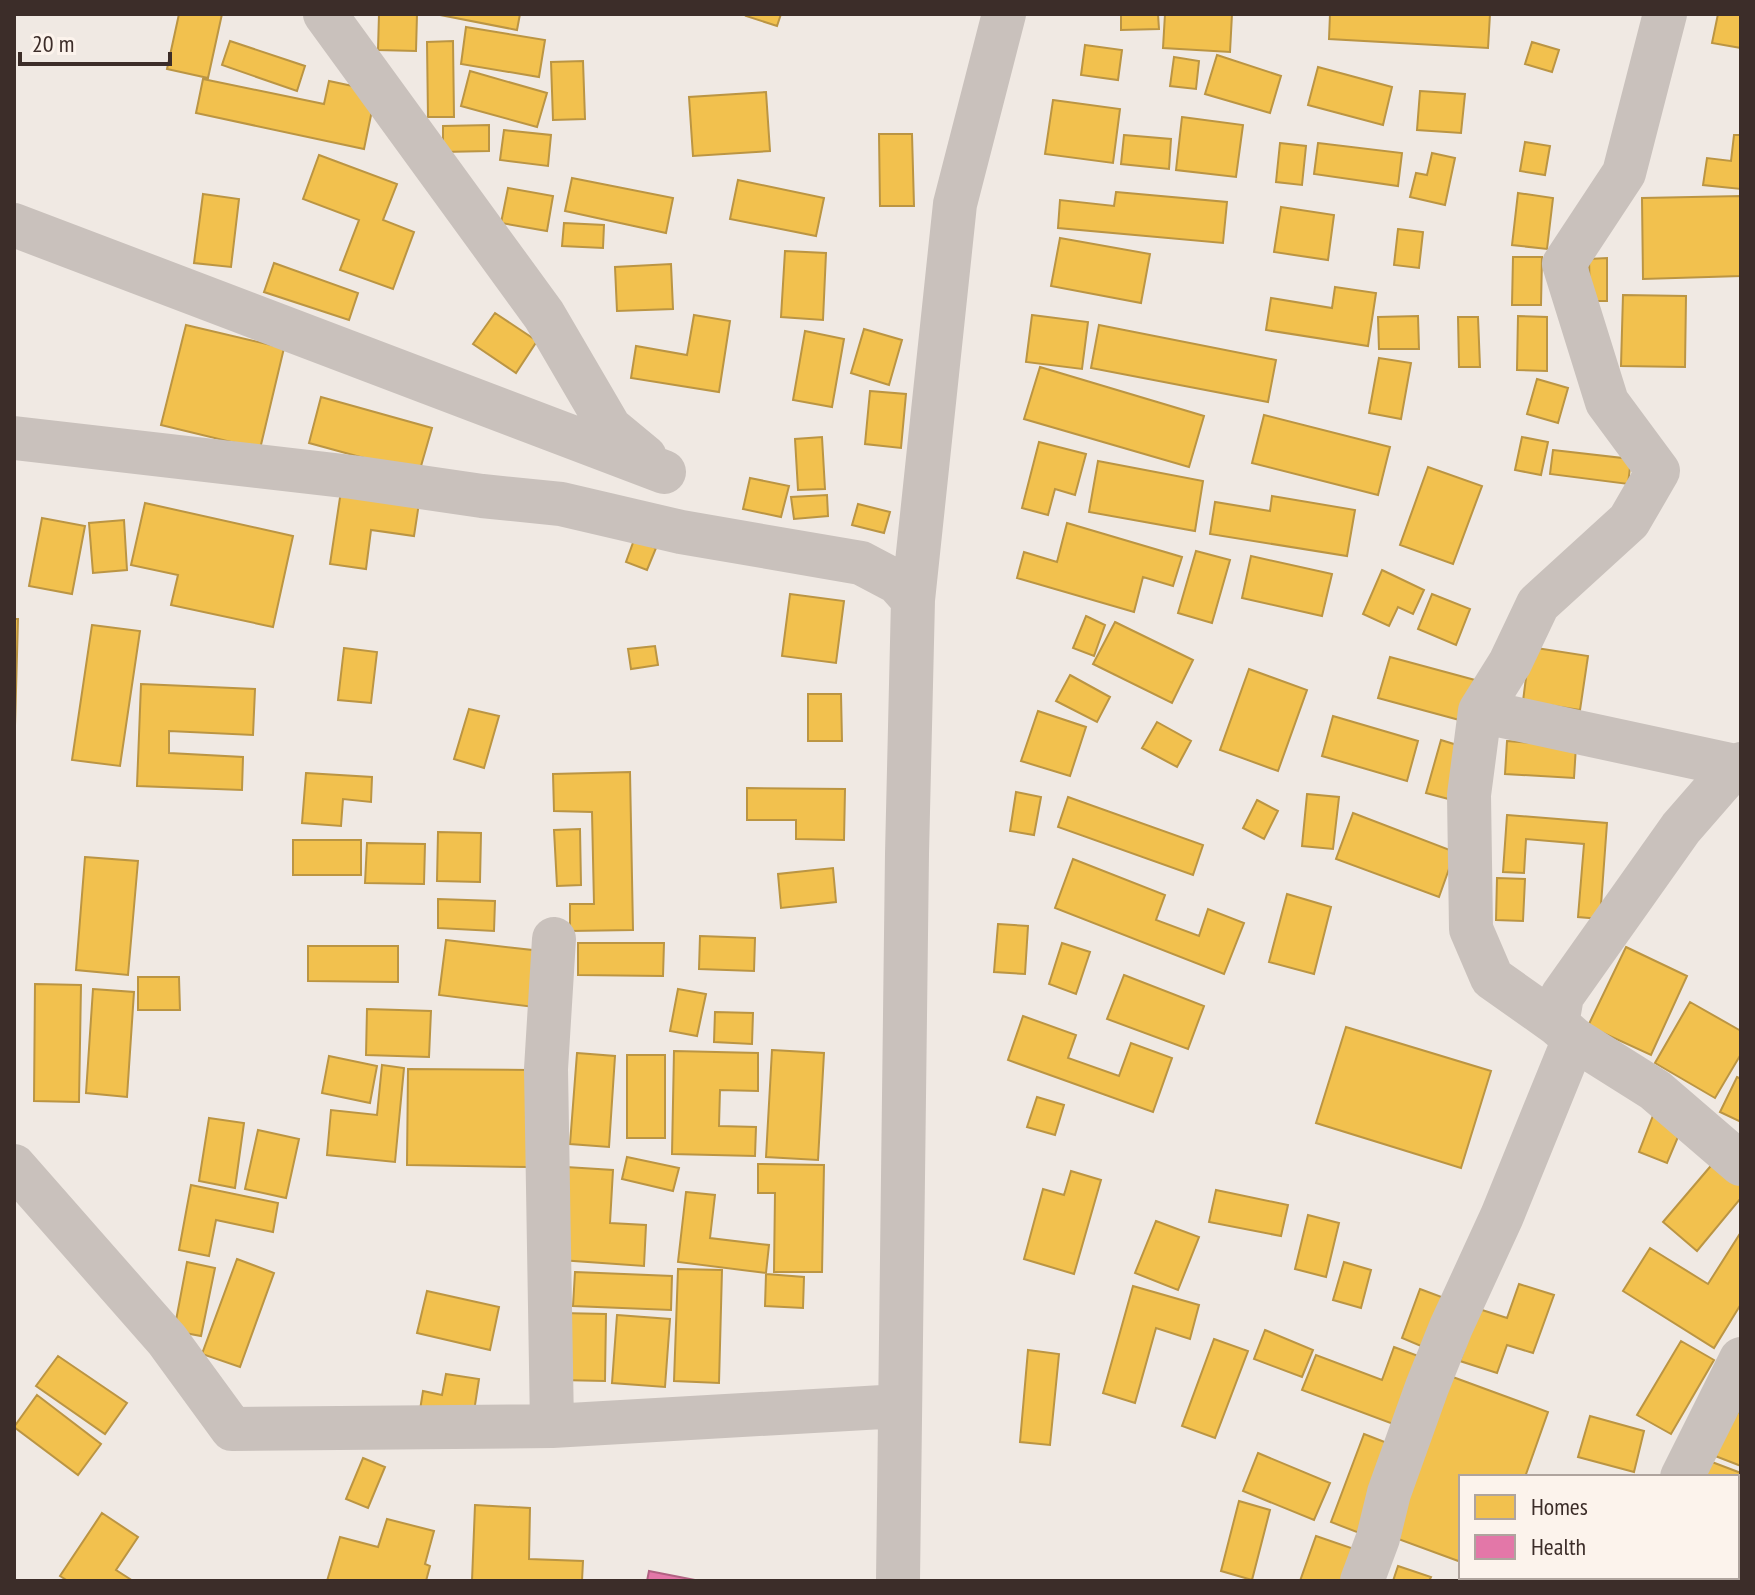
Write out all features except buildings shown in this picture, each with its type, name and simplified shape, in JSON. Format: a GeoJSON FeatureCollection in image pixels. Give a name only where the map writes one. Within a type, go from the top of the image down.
{"type":"FeatureCollection","features":[{"type":"Feature","properties":{"kind":"street"},"geometry":{"type":"LineString","coordinates":[[325,14],[544,315],[610,428],[664,472],[681,532]]}},
{"type":"Feature","properties":{"kind":"street"},"geometry":{"type":"LineString","coordinates":[[898,1581],[913,600],[955,204],[1004,14]]}},
{"type":"Feature","properties":{"kind":"street"},"geometry":{"type":"LineString","coordinates":[[1665,14],[1624,173],[1564,264],[1607,402],[1658,471],[1629,521],[1538,604],[1510,663],[1480,711],[1469,795],[1471,929],[1492,978],[1655,1090],[1741,1164]]}},
{"type":"Feature","properties":{"kind":"street"},"geometry":{"type":"LineString","coordinates":[[14,225],[664,472]]}},
{"type":"Feature","properties":{"kind":"street"},"geometry":{"type":"LineString","coordinates":[[14,438],[561,504],[681,532],[861,563],[897,582],[913,600]]}},
{"type":"Feature","properties":{"kind":"street"},"geometry":{"type":"LineString","coordinates":[[1480,711],[1738,765]]}},
{"type":"Feature","properties":{"kind":"street"},"geometry":{"type":"LineString","coordinates":[[1362,1581],[1427,1387],[1502,1216],[1566,1031],[1562,996],[1681,828],[1738,765]]}},
{"type":"Feature","properties":{"kind":"street"},"geometry":{"type":"LineString","coordinates":[[552,1426],[546,1069],[554,939]]}},
{"type":"Feature","properties":{"kind":"street"},"geometry":{"type":"LineString","coordinates":[[14,1166],[167,1340],[232,1429],[552,1426],[900,1406]]}},
{"type":"Feature","properties":{"kind":"street"},"geometry":{"type":"LineString","coordinates":[[1683,1475],[1741,1359]]}}]}
